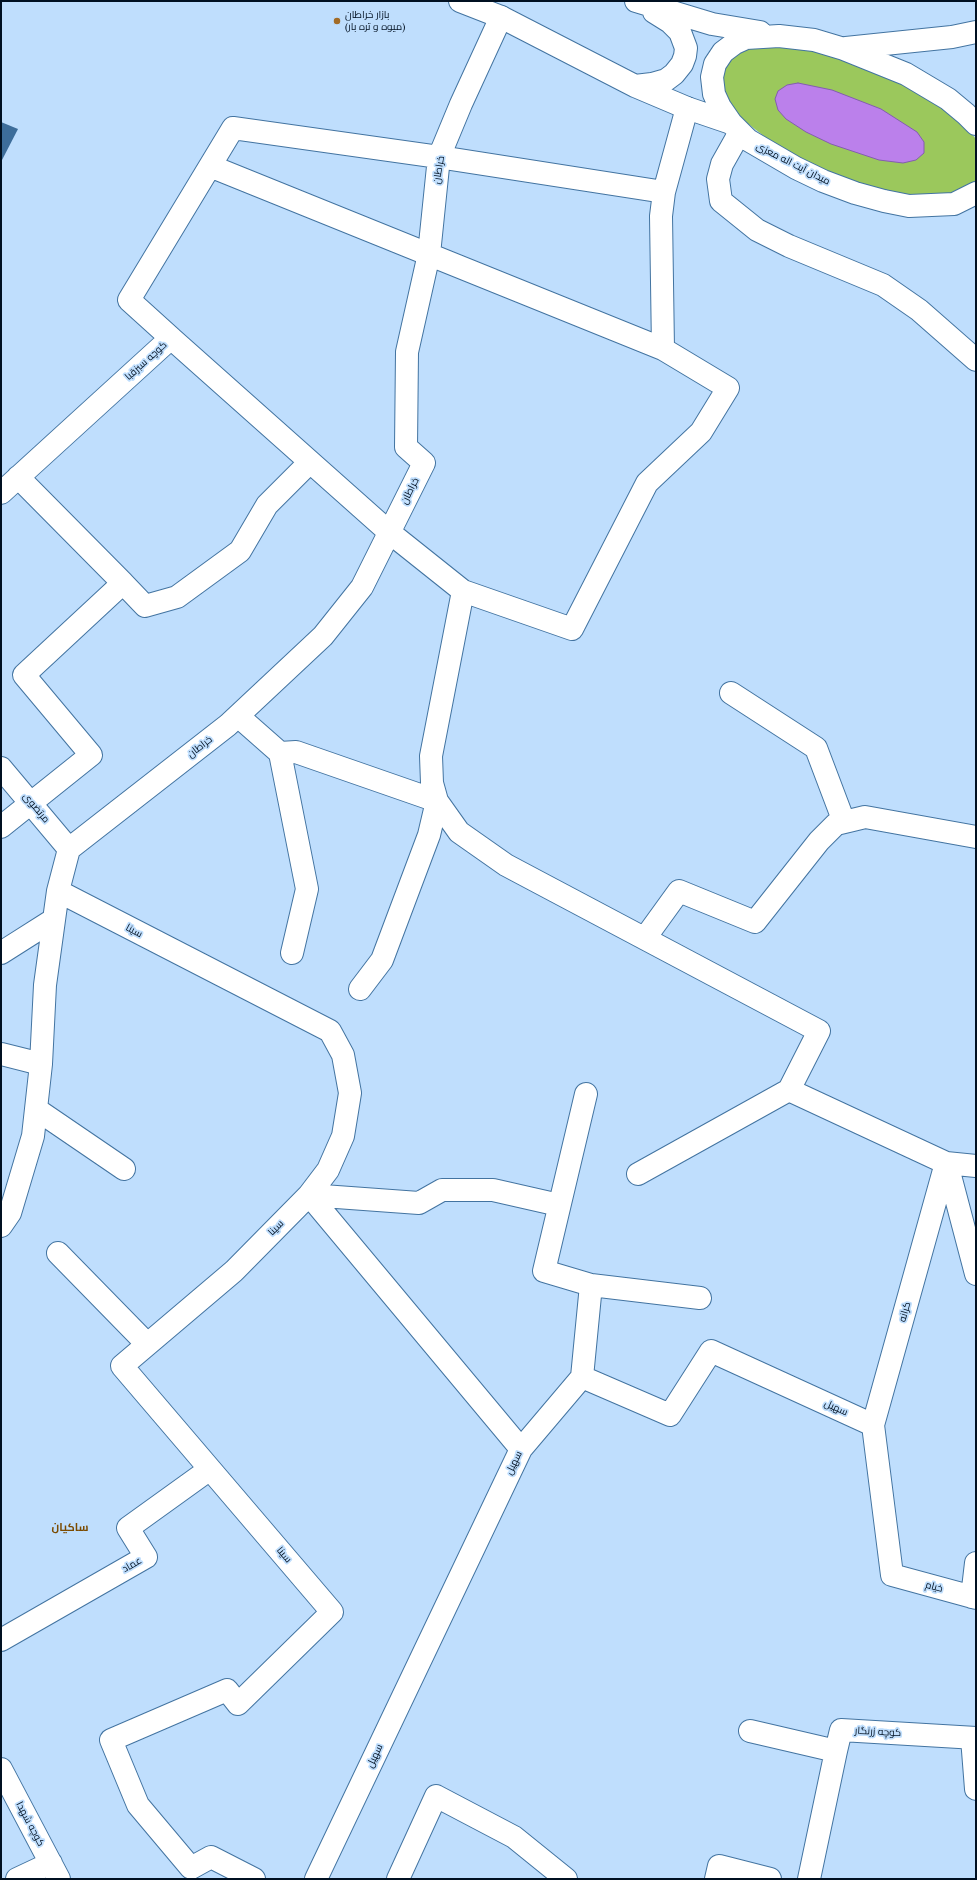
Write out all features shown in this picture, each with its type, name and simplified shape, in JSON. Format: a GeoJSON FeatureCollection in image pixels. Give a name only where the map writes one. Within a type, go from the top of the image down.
{"type":"FeatureCollection","features":[{"type":"Feature","properties":{"kind":"street"},"geometry":{"type":"LineString","coordinates":[[460,1],[502,17]]}},
{"type":"Feature","properties":{"kind":"street"},"geometry":{"type":"LineString","coordinates":[[478,1],[502,17],[635,86],[735,127],[718,179],[721,201],[757,230],[789,246],[883,285],[919,310],[976,360]]}},
{"type":"Feature","properties":{"kind":"street"},"geometry":{"type":"LineString","coordinates":[[635,86],[652,84],[666,80],[674,74],[682,64],[686,48],[680,32],[670,22],[636,1]]}},
{"type":"Feature","properties":{"kind":"street"},"geometry":{"type":"LineString","coordinates":[[636,1],[712,24],[779,36]]}},
{"type":"Feature","properties":{"kind":"street","name":"خراطان"},"geometry":{"type":"LineString","coordinates":[[69,849],[238,716],[323,636],[362,587],[424,463],[406,447],[407,352],[429,254],[439,157],[461,104],[502,17]]}},
{"type":"Feature","properties":{"kind":"street"},"geometry":{"type":"LineString","coordinates":[[844,49],[952,37],[976,32]]}},
{"type":"Feature","properties":{"kind":"street","name":"میدان آیت اله معزی"},"geometry":{"type":"LineString","coordinates":[[976,124],[948,99],[906,74],[844,49],[814,40],[779,36],[746,38],[735,43],[723,52],[715,64],[712,77],[714,94],[720,107],[735,127],[748,140],[796,168],[855,193],[909,206],[954,204],[976,193]]}},
{"type":"Feature","properties":{"kind":"street"},"geometry":{"type":"LineString","coordinates":[[662,349],[661,216],[664,192],[687,108]]}},
{"type":"Feature","properties":{"kind":"street","name":"کوچه سبزقبا"},"geometry":{"type":"LineString","coordinates":[[1,493],[171,338],[129,300],[233,128],[439,157]]}},
{"type":"Feature","properties":{"kind":"street"},"geometry":{"type":"LineString","coordinates":[[439,157],[664,192]]}},
{"type":"Feature","properties":{"kind":"street"},"geometry":{"type":"LineString","coordinates":[[171,338],[389,532],[463,591],[572,628],[647,483],[701,432],[728,388],[662,349],[210,166]]}},
{"type":"Feature","properties":{"kind":"street"},"geometry":{"type":"LineString","coordinates":[[954,204],[976,210]]}},
{"type":"Feature","properties":{"kind":"street"},"geometry":{"type":"LineString","coordinates":[[18,477],[145,606],[177,597],[240,551],[267,505],[310,462]]}},
{"type":"Feature","properties":{"kind":"street"},"geometry":{"type":"LineString","coordinates":[[1,827],[91,756],[24,675],[123,583]]}},
{"type":"Feature","properties":{"kind":"street"},"geometry":{"type":"LineString","coordinates":[[463,591],[431,756],[432,783],[438,801],[459,832],[506,865],[819,1031],[789,1090],[638,1174]]}},
{"type":"Feature","properties":{"kind":"street"},"geometry":{"type":"LineString","coordinates":[[731,693],[816,748],[844,822]]}},
{"type":"Feature","properties":{"kind":"street"},"geometry":{"type":"LineString","coordinates":[[238,716],[280,753],[307,889],[292,953]]}},
{"type":"Feature","properties":{"kind":"street"},"geometry":{"type":"LineString","coordinates":[[280,753],[296,752],[438,801]]}},
{"type":"Feature","properties":{"kind":"street","name":"مرتضوی"},"geometry":{"type":"LineString","coordinates":[[1,768],[69,849]]}},
{"type":"Feature","properties":{"kind":"street"},"geometry":{"type":"LineString","coordinates":[[360,989],[382,960],[429,835],[438,801]]}},
{"type":"Feature","properties":{"kind":"street"},"geometry":{"type":"LineString","coordinates":[[645,938],[679,891],[755,922],[819,841],[836,824],[865,817],[976,837]]}},
{"type":"Feature","properties":{"kind":"street"},"geometry":{"type":"LineString","coordinates":[[1,1226],[10,1213],[33,1136],[41,1064],[45,985],[53,920],[58,891],[69,849]]}},
{"type":"Feature","properties":{"kind":"street","name":"سینا"},"geometry":{"type":"LineString","coordinates":[[58,891],[330,1031],[343,1055],[350,1093],[343,1136],[328,1170],[309,1195],[234,1270],[122,1366],[332,1612],[238,1704],[227,1690],[111,1740],[138,1805],[191,1868],[211,1857],[254,1879]]}},
{"type":"Feature","properties":{"kind":"street"},"geometry":{"type":"LineString","coordinates":[[1,953],[53,920]]}},
{"type":"Feature","properties":{"kind":"street"},"geometry":{"type":"LineString","coordinates":[[1,1054],[41,1064]]}},
{"type":"Feature","properties":{"kind":"street"},"geometry":{"type":"LineString","coordinates":[[789,1090],[946,1163],[976,1166]]}},
{"type":"Feature","properties":{"kind":"street"},"geometry":{"type":"LineString","coordinates":[[586,1094],[544,1271],[591,1285],[700,1298]]}},
{"type":"Feature","properties":{"kind":"street"},"geometry":{"type":"LineString","coordinates":[[36,1109],[124,1169]]}},
{"type":"Feature","properties":{"kind":"street"},"geometry":{"type":"LineString","coordinates":[[946,1163],[976,1274]]}},
{"type":"Feature","properties":{"kind":"street","name":"کرانه"},"geometry":{"type":"LineString","coordinates":[[892,1575],[873,1425],[946,1163]]}},
{"type":"Feature","properties":{"kind":"street"},"geometry":{"type":"LineString","coordinates":[[309,1195],[419,1203],[442,1190],[493,1190],[559,1205]]}},
{"type":"Feature","properties":{"kind":"street"},"geometry":{"type":"LineString","coordinates":[[309,1195],[521,1449]]}},
{"type":"Feature","properties":{"kind":"street"},"geometry":{"type":"LineString","coordinates":[[58,1253],[147,1344]]}},
{"type":"Feature","properties":{"kind":"street"},"geometry":{"type":"LineString","coordinates":[[582,1377],[591,1285]]}},
{"type":"Feature","properties":{"kind":"street","name":"سهیل"},"geometry":{"type":"LineString","coordinates":[[316,1879],[521,1449],[582,1377],[670,1415],[711,1351],[873,1425]]}},
{"type":"Feature","properties":{"kind":"street","name":"عماد"},"geometry":{"type":"LineString","coordinates":[[1,1640],[146,1557],[128,1528],[210,1469]]}},
{"type":"Feature","properties":{"kind":"street"},"geometry":{"type":"LineString","coordinates":[[974,1598],[976,1563]]}},
{"type":"Feature","properties":{"kind":"street","name":"خیام"},"geometry":{"type":"LineString","coordinates":[[892,1575],[974,1598]]}},
{"type":"Feature","properties":{"kind":"street","name":"کوچه زرنگار"},"geometry":{"type":"LineString","coordinates":[[836,1752],[841,1730],[974,1738]]}},
{"type":"Feature","properties":{"kind":"street"},"geometry":{"type":"LineString","coordinates":[[750,1731],[836,1752],[810,1879]]}},
{"type":"Feature","properties":{"kind":"street"},"geometry":{"type":"LineString","coordinates":[[974,1738],[976,1788]]}},
{"type":"Feature","properties":{"kind":"street","name":"کوچه شهدا"},"geometry":{"type":"LineString","coordinates":[[1,1769],[55,1871]]}},
{"type":"Feature","properties":{"kind":"street"},"geometry":{"type":"LineString","coordinates":[[398,1879],[436,1796],[514,1837],[566,1879]]}},
{"type":"Feature","properties":{"kind":"street"},"geometry":{"type":"LineString","coordinates":[[716,1879],[719,1866],[770,1879]]}},
{"type":"Feature","properties":{"kind":"street"},"geometry":{"type":"LineString","coordinates":[[17,1879],[55,1871]]}},
{"type":"Feature","properties":{"kind":"green space"},"geometry":{"type":"Polygon","coordinates":[[[779,45],[812,49],[841,58],[902,83],[943,107],[960,120],[976,139],[976,180],[971,185],[951,195],[928,197],[886,192],[827,173],[778,147],[742,119],[732,108],[723,91],[723,67],[730,59],[748,47],[779,45]]]}},
{"type":"Feature","properties":{"kind":"shaded area"},"geometry":{"type":"Polygon","coordinates":[[[798,83],[832,90],[881,109],[917,132],[924,142],[924,153],[916,160],[903,163],[879,160],[831,144],[806,132],[786,119],[778,110],[775,99],[778,91],[787,85],[798,83]]]}},
{"type":"Feature","properties":{"kind":"building"},"geometry":{"type":"Polygon","coordinates":[[[1,122],[18,129],[1,162],[1,122]]]}},
{"type":"Feature","properties":{"kind":"place","name":"بازار خراطان (میوه و تره بار)"},"geometry":{"type":"Point","coordinates":[337,21]}},
{"type":"Feature","properties":{"kind":"district","name":"ساکیان"},"geometry":{"type":"Point","coordinates":[70,1528]}}]}
